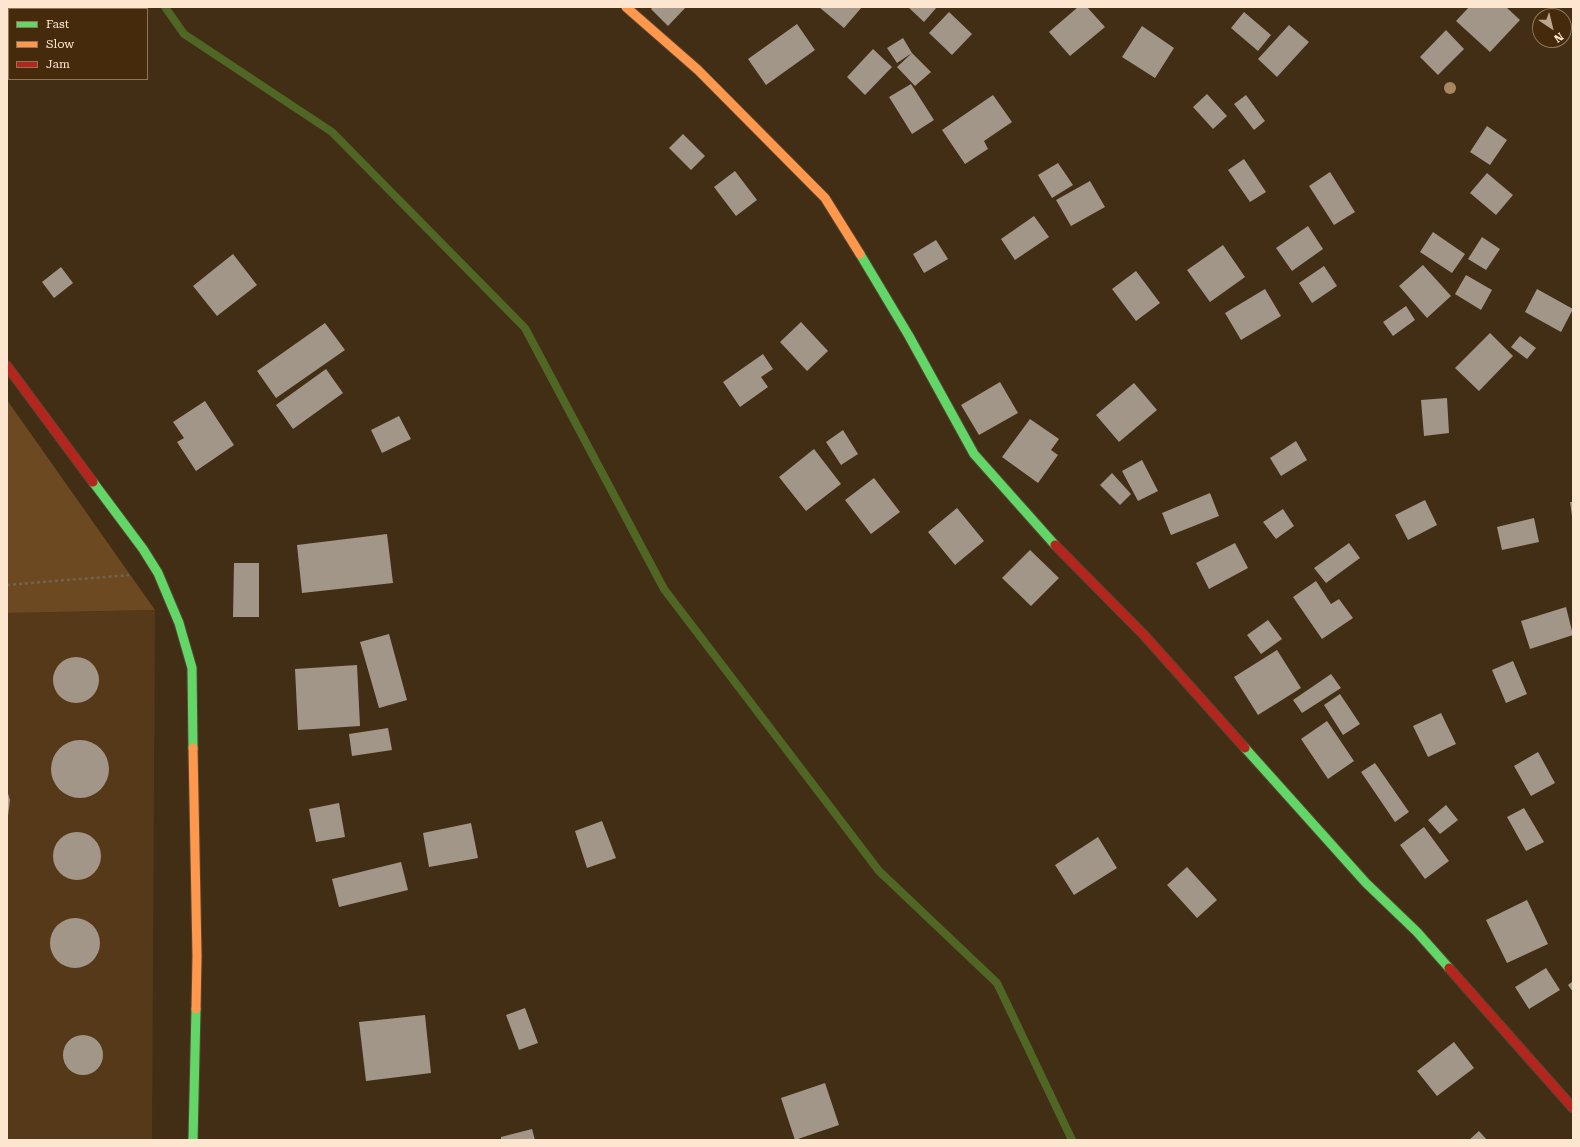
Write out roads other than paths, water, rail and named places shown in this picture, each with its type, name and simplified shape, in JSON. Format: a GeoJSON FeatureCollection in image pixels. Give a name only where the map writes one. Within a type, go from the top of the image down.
{"type":"FeatureCollection","features":[{"type":"Feature","properties":{"kind":"street"},"geometry":{"type":"LineString","coordinates":[[626,7],[698,70],[825,198],[871,270],[974,454],[1055,545],[1144,634],[1366,883],[1417,932],[1573,1108]]}},
{"type":"Feature","properties":{"kind":"street"},"geometry":{"type":"LineString","coordinates":[[7,366],[107,499],[143,549],[158,573],[179,623],[192,668],[197,956],[193,1140]]}},
{"type":"Feature","properties":{"kind":"waterway"},"geometry":{"type":"LineString","coordinates":[[165,7],[184,34],[332,132],[525,328],[664,589],[879,871],[997,983],[1072,1140]]}}]}
